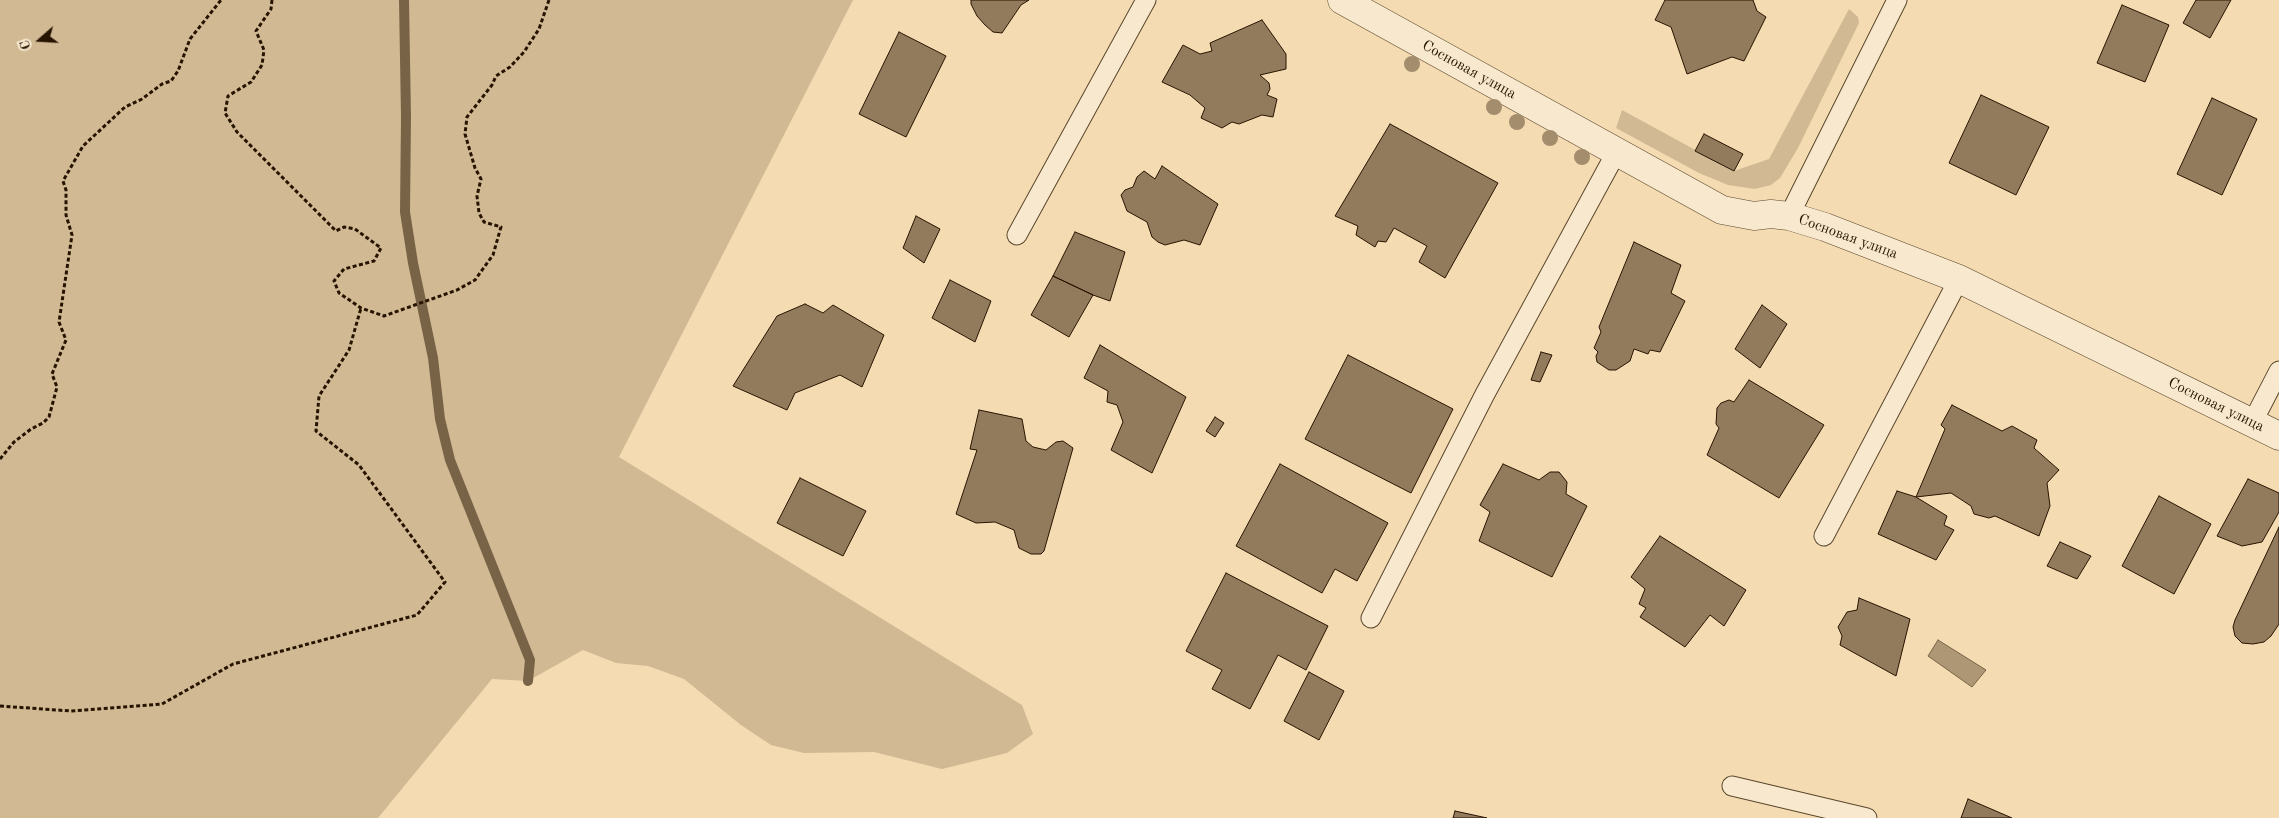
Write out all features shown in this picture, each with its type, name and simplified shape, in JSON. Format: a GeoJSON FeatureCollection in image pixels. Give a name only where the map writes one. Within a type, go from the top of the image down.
{"type":"FeatureCollection","features":[{"type":"Feature","properties":{"kind":"street","name":"Сосновая улица"},"geometry":{"type":"LineString","coordinates":[[1342,0],[1722,210],[1754,216],[1771,214],[1789,216],[1825,227],[1958,279],[2279,436]]}},
{"type":"Feature","properties":{"kind":"lane"},"geometry":{"type":"LineString","coordinates":[[1017,235],[1146,0]]}},
{"type":"Feature","properties":{"kind":"lane"},"geometry":{"type":"LineString","coordinates":[[1789,216],[1897,0]]}},
{"type":"Feature","properties":{"kind":"lane"},"geometry":{"type":"LineString","coordinates":[[1371,618],[1485,394],[1617,151]]}},
{"type":"Feature","properties":{"kind":"lane"},"geometry":{"type":"LineString","coordinates":[[1824,536],[1958,279]]}},
{"type":"Feature","properties":{"kind":"lane"},"geometry":{"type":"LineString","coordinates":[[2252,422],[2279,371]]}},
{"type":"Feature","properties":{"kind":"lane"},"geometry":{"type":"LineString","coordinates":[[1732,786],[1867,818]]}},
{"type":"Feature","properties":{"kind":"path"},"geometry":{"type":"LineString","coordinates":[[0,459],[14,442],[31,429],[44,424],[49,417],[57,387],[52,374],[66,340],[58,322],[72,235],[66,215],[66,190],[63,181],[83,146],[125,107],[142,99],[162,84],[171,81],[178,71],[190,39],[221,0]]}},
{"type":"Feature","properties":{"kind":"path"},"geometry":{"type":"LineString","coordinates":[[272,0],[271,9],[256,31],[264,50],[262,64],[251,82],[228,96],[225,113],[237,132],[336,231],[344,227],[355,229],[380,248],[374,261],[344,269],[334,281],[339,293],[362,308],[384,316],[457,290],[475,280],[493,255],[501,227],[484,222],[479,213],[477,196],[481,179],[474,168],[465,134],[467,117],[492,85],[496,76],[510,68],[524,52],[539,29],[549,0]]}},
{"type":"Feature","properties":{"kind":"path"},"geometry":{"type":"LineString","coordinates":[[0,706],[71,711],[162,704],[233,664],[417,615],[445,582],[359,465],[316,431],[319,396],[349,350],[362,308]]}},
{"type":"Feature","properties":{"kind":"shaded area"},"geometry":{"type":"Polygon","coordinates":[[[0,0],[853,0],[619,457],[1022,705],[1033,734],[1007,753],[942,769],[874,752],[804,753],[771,745],[741,725],[684,679],[648,666],[616,663],[583,650],[528,681],[492,679],[378,818],[0,818],[0,0]]]}},
{"type":"Feature","properties":{"kind":"shaded area"},"geometry":{"type":"Polygon","coordinates":[[[1849,9],[1858,17],[1859,23],[1798,148],[1780,178],[1771,185],[1755,189],[1728,185],[1699,173],[1616,128],[1622,110],[1734,171],[1769,159],[1849,9]]]}},
{"type":"Feature","properties":{"kind":"shaded area"},"geometry":{"type":"Polygon","coordinates":[[[1938,640],[1986,670],[1972,687],[1928,656],[1938,640]]]}},
{"type":"Feature","properties":{"kind":"building"},"geometry":{"type":"Polygon","coordinates":[[[971,0],[1029,0],[1021,5],[1002,33],[993,32],[985,25],[977,16],[971,0]]]}},
{"type":"Feature","properties":{"kind":"building"},"geometry":{"type":"Polygon","coordinates":[[[1665,0],[1753,0],[1757,11],[1766,17],[1744,61],[1732,57],[1687,74],[1671,27],[1655,20],[1665,0]]]}},
{"type":"Feature","properties":{"kind":"building"},"geometry":{"type":"Polygon","coordinates":[[[2196,0],[2231,0],[2210,38],[2183,23],[2196,0]]]}},
{"type":"Feature","properties":{"kind":"building"},"geometry":{"type":"Polygon","coordinates":[[[2122,5],[2169,25],[2145,82],[2097,63],[2122,5]]]}},
{"type":"Feature","properties":{"kind":"building"},"geometry":{"type":"Polygon","coordinates":[[[1262,20],[1286,54],[1286,69],[1260,75],[1269,83],[1270,89],[1267,95],[1277,99],[1273,117],[1262,115],[1239,124],[1232,122],[1222,128],[1201,118],[1205,108],[1190,95],[1162,82],[1183,45],[1200,54],[1212,51],[1210,43],[1262,20]]]}},
{"type":"Feature","properties":{"kind":"building"},"geometry":{"type":"Polygon","coordinates":[[[899,32],[946,56],[906,137],[859,114],[899,32]]]}},
{"type":"Feature","properties":{"kind":"building"},"geometry":{"type":"Polygon","coordinates":[[[1981,95],[2049,127],[2016,195],[1949,163],[1981,95]]]}},
{"type":"Feature","properties":{"kind":"building"},"geometry":{"type":"Polygon","coordinates":[[[2212,98],[2257,119],[2222,195],[2177,174],[2212,98]]]}},
{"type":"Feature","properties":{"kind":"building"},"geometry":{"type":"Polygon","coordinates":[[[1390,124],[1498,183],[1445,278],[1419,262],[1427,246],[1394,228],[1386,242],[1378,241],[1375,247],[1356,235],[1358,226],[1335,216],[1390,124]]]}},
{"type":"Feature","properties":{"kind":"building"},"geometry":{"type":"Polygon","coordinates":[[[1704,134],[1743,154],[1734,171],[1695,151],[1704,134]]]}},
{"type":"Feature","properties":{"kind":"building"},"geometry":{"type":"Polygon","coordinates":[[[1162,166],[1218,204],[1200,245],[1184,240],[1165,245],[1158,242],[1152,237],[1147,222],[1127,211],[1121,195],[1125,190],[1133,187],[1137,177],[1144,171],[1155,179],[1162,166]]]}},
{"type":"Feature","properties":{"kind":"building"},"geometry":{"type":"Polygon","coordinates":[[[916,216],[940,229],[924,263],[903,248],[916,216]]]}},
{"type":"Feature","properties":{"kind":"building"},"geometry":{"type":"Polygon","coordinates":[[[1075,232],[1125,252],[1110,301],[1053,276],[1075,232]]]}},
{"type":"Feature","properties":{"kind":"building"},"geometry":{"type":"Polygon","coordinates":[[[1634,242],[1681,265],[1671,293],[1685,301],[1660,352],[1650,350],[1648,354],[1634,349],[1630,361],[1616,370],[1609,370],[1597,362],[1596,356],[1598,352],[1594,348],[1601,332],[1599,327],[1634,242]]]}},
{"type":"Feature","properties":{"kind":"building"},"geometry":{"type":"Polygon","coordinates":[[[1053,276],[1093,295],[1069,337],[1031,315],[1053,276]]]}},
{"type":"Feature","properties":{"kind":"building"},"geometry":{"type":"Polygon","coordinates":[[[950,280],[991,301],[975,342],[932,318],[950,280]]]}},
{"type":"Feature","properties":{"kind":"building"},"geometry":{"type":"Polygon","coordinates":[[[805,304],[823,313],[833,305],[884,335],[862,387],[840,375],[795,393],[787,410],[733,386],[777,316],[805,304]]]}},
{"type":"Feature","properties":{"kind":"building"},"geometry":{"type":"Polygon","coordinates":[[[1762,305],[1787,324],[1760,368],[1735,349],[1762,305]]]}},
{"type":"Feature","properties":{"kind":"building"},"geometry":{"type":"Polygon","coordinates":[[[1100,345],[1186,397],[1152,473],[1111,450],[1123,422],[1117,405],[1107,402],[1108,391],[1084,378],[1100,345]]]}},
{"type":"Feature","properties":{"kind":"building"},"geometry":{"type":"Polygon","coordinates":[[[1541,352],[1552,355],[1540,382],[1531,380],[1541,352]]]}},
{"type":"Feature","properties":{"kind":"building"},"geometry":{"type":"Polygon","coordinates":[[[1348,355],[1453,409],[1411,493],[1305,439],[1348,355]]]}},
{"type":"Feature","properties":{"kind":"building"},"geometry":{"type":"Polygon","coordinates":[[[1749,380],[1824,425],[1779,498],[1707,455],[1719,428],[1716,424],[1717,408],[1721,403],[1729,400],[1734,402],[1749,380]]]}},
{"type":"Feature","properties":{"kind":"building"},"geometry":{"type":"Polygon","coordinates":[[[1952,405],[2002,431],[2012,426],[2037,440],[2034,448],[2059,470],[2047,483],[2050,506],[2039,536],[1995,516],[1989,518],[1974,514],[1971,506],[1951,493],[1916,497],[1945,429],[1941,425],[1952,405]]]}},
{"type":"Feature","properties":{"kind":"building"},"geometry":{"type":"Polygon","coordinates":[[[979,410],[1022,419],[1026,441],[1033,447],[1046,450],[1056,442],[1063,441],[1073,448],[1044,551],[1041,554],[1031,554],[1019,548],[1014,530],[995,522],[976,523],[956,514],[977,450],[970,449],[979,410]]]}},
{"type":"Feature","properties":{"kind":"building"},"geometry":{"type":"Polygon","coordinates":[[[1215,417],[1224,423],[1215,437],[1206,431],[1215,417]]]}},
{"type":"Feature","properties":{"kind":"building"},"geometry":{"type":"Polygon","coordinates":[[[1280,464],[1388,523],[1357,581],[1335,569],[1322,593],[1236,546],[1280,464]]]}},
{"type":"Feature","properties":{"kind":"building"},"geometry":{"type":"Polygon","coordinates":[[[1503,464],[1539,480],[1550,472],[1559,472],[1567,482],[1566,494],[1587,506],[1552,577],[1479,541],[1490,512],[1480,505],[1503,464]]]}},
{"type":"Feature","properties":{"kind":"building"},"geometry":{"type":"Polygon","coordinates":[[[800,478],[866,511],[843,556],[777,523],[800,478]]]}},
{"type":"Feature","properties":{"kind":"building"},"geometry":{"type":"Polygon","coordinates":[[[2248,479],[2279,493],[2279,512],[2262,542],[2242,546],[2217,536],[2248,479]]]}},
{"type":"Feature","properties":{"kind":"building"},"geometry":{"type":"Polygon","coordinates":[[[1897,491],[1916,497],[1947,516],[1944,525],[1954,530],[1936,560],[1878,534],[1897,491]]]}},
{"type":"Feature","properties":{"kind":"building"},"geometry":{"type":"Polygon","coordinates":[[[2159,496],[2211,524],[2174,594],[2122,566],[2159,496]]]}},
{"type":"Feature","properties":{"kind":"building"},"geometry":{"type":"Polygon","coordinates":[[[2279,527],[2279,624],[2271,636],[2264,642],[2242,643],[2235,636],[2233,627],[2235,620],[2279,527]]]}},
{"type":"Feature","properties":{"kind":"building"},"geometry":{"type":"Polygon","coordinates":[[[1660,536],[1746,590],[1724,626],[1710,615],[1685,647],[1640,617],[1646,608],[1639,604],[1645,589],[1631,577],[1660,536]]]}},
{"type":"Feature","properties":{"kind":"building"},"geometry":{"type":"Polygon","coordinates":[[[2060,542],[2091,556],[2077,579],[2047,566],[2060,542]]]}},
{"type":"Feature","properties":{"kind":"building"},"geometry":{"type":"Polygon","coordinates":[[[1226,573],[1328,626],[1306,670],[1278,655],[1250,709],[1212,689],[1222,670],[1186,651],[1226,573]]]}},
{"type":"Feature","properties":{"kind":"building"},"geometry":{"type":"Polygon","coordinates":[[[1859,598],[1910,619],[1896,676],[1840,645],[1842,636],[1838,627],[1847,612],[1857,610],[1859,598]]]}},
{"type":"Feature","properties":{"kind":"building"},"geometry":{"type":"Polygon","coordinates":[[[1309,672],[1344,691],[1319,740],[1284,721],[1309,672]]]}},
{"type":"Feature","properties":{"kind":"building"},"geometry":{"type":"Polygon","coordinates":[[[1968,799],[2012,818],[1961,818],[1968,799]]]}},
{"type":"Feature","properties":{"kind":"building"},"geometry":{"type":"Polygon","coordinates":[[[1455,811],[1487,818],[1453,818],[1455,811]]]}},
{"type":"Feature","properties":{"kind":"waterway"},"geometry":{"type":"LineString","coordinates":[[404,0],[405,212],[413,263],[433,358],[440,419],[450,460],[530,660],[528,681]]}}]}
